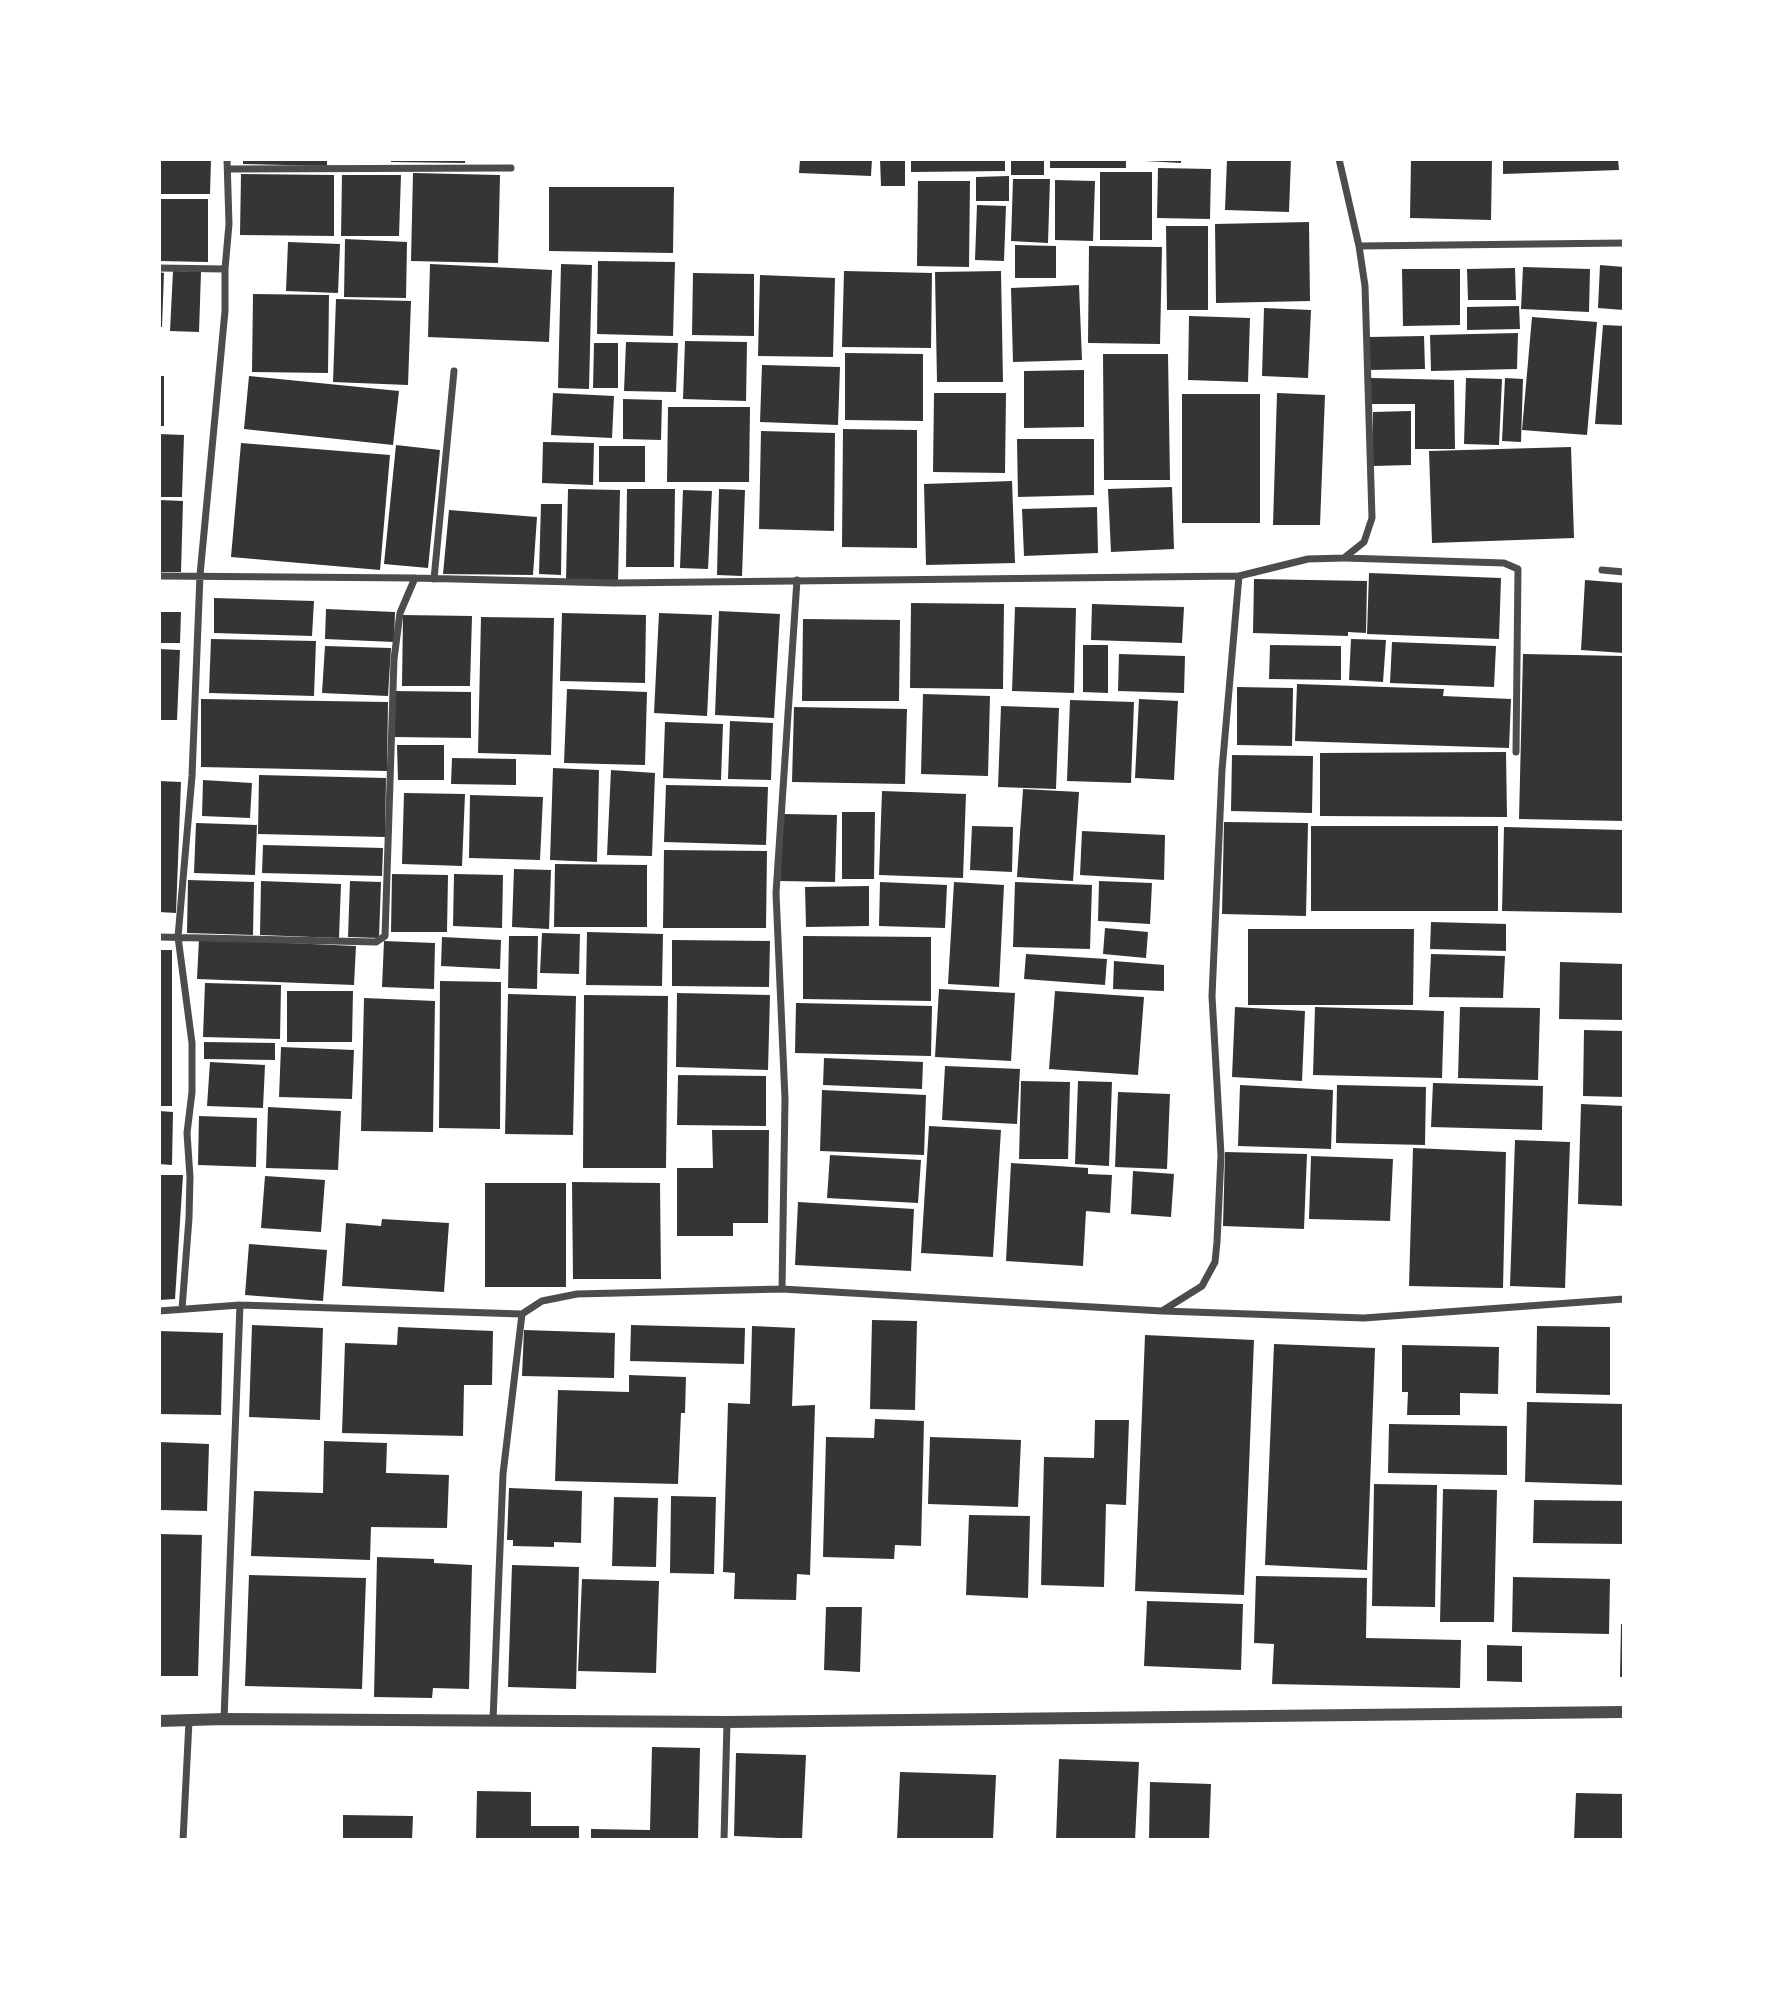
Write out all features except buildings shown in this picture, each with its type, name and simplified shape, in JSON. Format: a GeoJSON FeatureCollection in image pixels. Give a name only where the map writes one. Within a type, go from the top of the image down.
{"type":"FeatureCollection","features":[{"type":"Feature","properties":{"kind":"street"},"geometry":{"type":"LineString","coordinates":[[182,1309],[189,1218],[190,1169],[187,1133],[192,1092],[192,1055],[178,937],[192,776],[200,575],[226,311],[225,269],[229,224],[227,159]]}},
{"type":"Feature","properties":{"kind":"street"},"geometry":{"type":"LineString","coordinates":[[1339,159],[1359,246],[1365,286],[1372,518],[1364,542],[1344,558]]}},
{"type":"Feature","properties":{"kind":"street"},"geometry":{"type":"LineString","coordinates":[[228,169],[511,168]]}},
{"type":"Feature","properties":{"kind":"street"},"geometry":{"type":"LineString","coordinates":[[1359,246],[1624,243]]}},
{"type":"Feature","properties":{"kind":"street"},"geometry":{"type":"LineString","coordinates":[[159,268],[225,269]]}},
{"type":"Feature","properties":{"kind":"street"},"geometry":{"type":"LineString","coordinates":[[434,579],[454,371]]}},
{"type":"Feature","properties":{"kind":"street"},"geometry":{"type":"LineString","coordinates":[[159,576],[614,583],[1239,576],[1308,559],[1344,558],[1504,563],[1518,569],[1516,752]]}},
{"type":"Feature","properties":{"kind":"street"},"geometry":{"type":"LineString","coordinates":[[1602,570],[1624,572]]}},
{"type":"Feature","properties":{"kind":"street"},"geometry":{"type":"LineString","coordinates":[[1162,1311],[1202,1286],[1215,1262],[1221,1155],[1212,996],[1222,770],[1239,576]]}},
{"type":"Feature","properties":{"kind":"street"},"geometry":{"type":"LineString","coordinates":[[159,937],[376,942],[385,936],[394,659],[400,613],[415,578]]}},
{"type":"Feature","properties":{"kind":"street"},"geometry":{"type":"LineString","coordinates":[[782,1289],[785,1099],[776,893],[797,580]]}},
{"type":"Feature","properties":{"kind":"street"},"geometry":{"type":"LineString","coordinates":[[159,1311],[240,1306],[522,1314],[542,1301],[577,1294],[782,1289],[1162,1311],[1364,1318],[1624,1299]]}},
{"type":"Feature","properties":{"kind":"street"},"geometry":{"type":"LineString","coordinates":[[223,1718],[240,1306]]}},
{"type":"Feature","properties":{"kind":"street"},"geometry":{"type":"LineString","coordinates":[[493,1720],[503,1474],[522,1314]]}},
{"type":"Feature","properties":{"kind":"street"},"geometry":{"type":"LineString","coordinates":[[159,1721],[223,1718],[727,1722],[1624,1712]]}},
{"type":"Feature","properties":{"kind":"street"},"geometry":{"type":"LineString","coordinates":[[183,1840],[189,1721]]}},
{"type":"Feature","properties":{"kind":"street"},"geometry":{"type":"LineString","coordinates":[[724,1840],[727,1722]]}}]}
